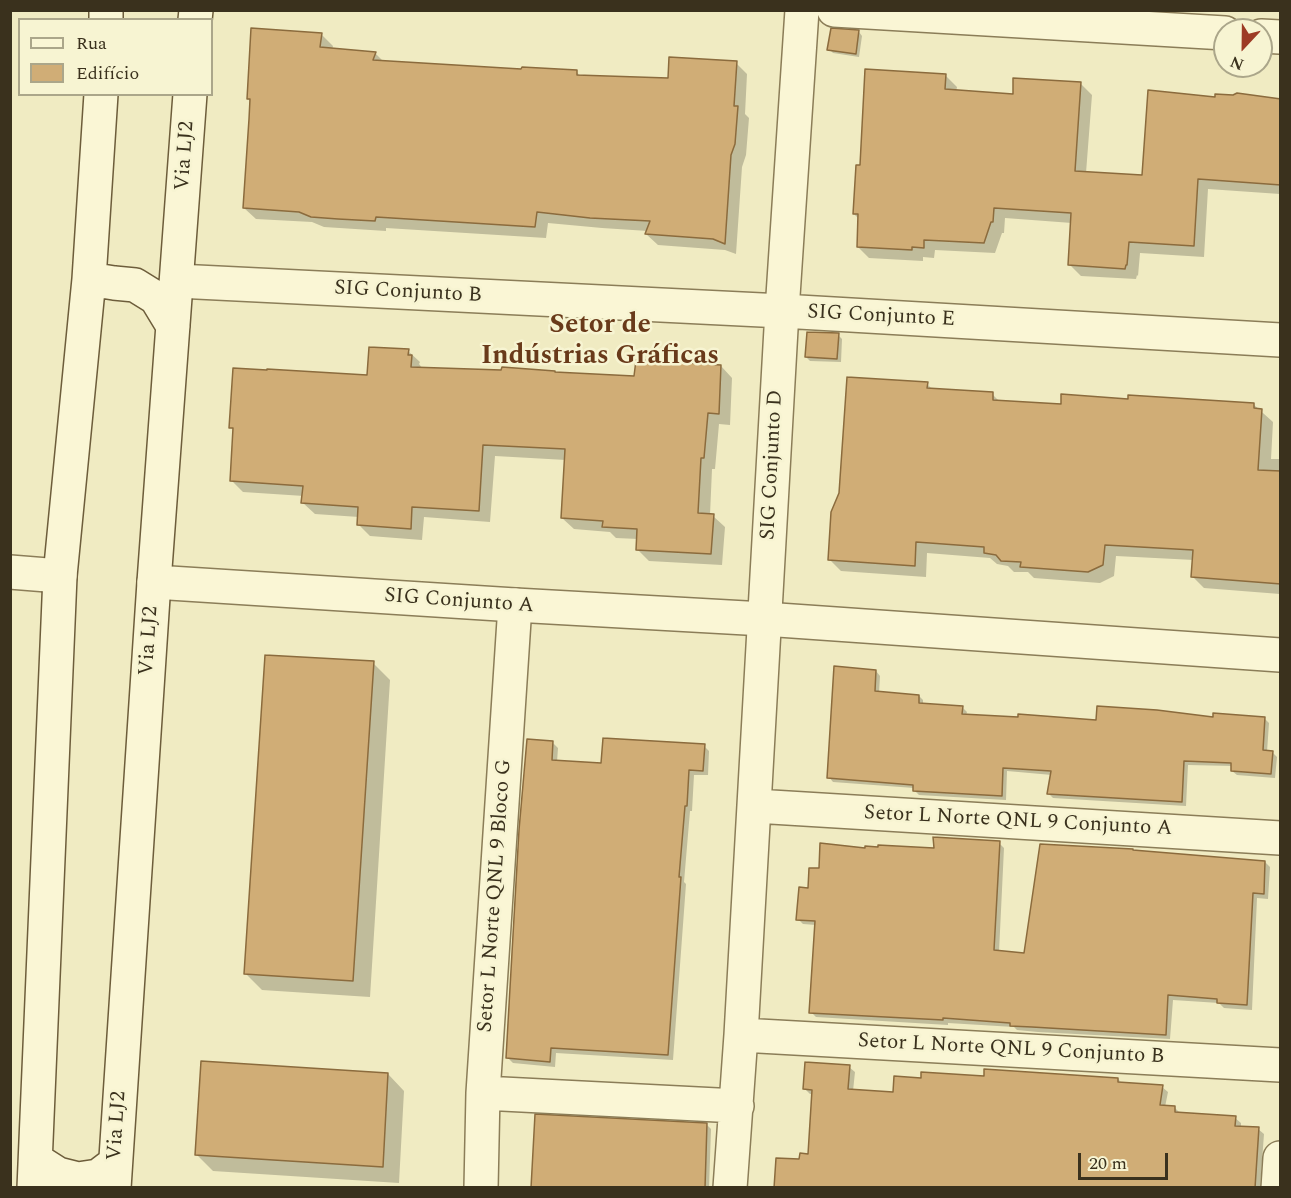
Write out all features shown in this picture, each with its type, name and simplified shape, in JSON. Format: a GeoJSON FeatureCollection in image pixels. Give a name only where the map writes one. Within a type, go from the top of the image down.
{"type":"FeatureCollection","features":[{"type":"Feature","properties":{"kind":"street","name":"SIG Conjunto E"},"geometry":{"type":"LineString","coordinates":[[802,10],[782,311],[1281,340]]}},
{"type":"Feature","properties":{"kind":"street"},"geometry":{"type":"LineString","coordinates":[[834,10],[1213,32]]}},
{"type":"Feature","properties":{"kind":"street"},"geometry":{"type":"LineString","coordinates":[[101,96],[89,279],[60,576],[35,1174],[58,1174],[78,1179],[115,1175]]}},
{"type":"Feature","properties":{"kind":"street","name":"Via LJ2"},"geometry":{"type":"LineString","coordinates":[[115,1175],[154,582],[190,96]]}},
{"type":"Feature","properties":{"kind":"street"},"geometry":{"type":"LineString","coordinates":[[89,279],[135,285],[156,298],[174,326]]}},
{"type":"Feature","properties":{"kind":"street","name":"SIG Conjunto B"},"geometry":{"type":"LineString","coordinates":[[177,282],[782,311]]}},
{"type":"Feature","properties":{"kind":"street","name":"SIG Conjunto D"},"geometry":{"type":"LineString","coordinates":[[765,619],[782,311]]}},
{"type":"Feature","properties":{"kind":"street"},"geometry":{"type":"LineString","coordinates":[[10,572],[60,576]]}},
{"type":"Feature","properties":{"kind":"street","name":"SIG Conjunto A"},"geometry":{"type":"LineString","coordinates":[[154,582],[765,619]]}},
{"type":"Feature","properties":{"kind":"street","name":"Setor L Norte QNL 9 Bloco G"},"geometry":{"type":"LineString","coordinates":[[481,1188],[483,1093],[514,605]]}},
{"type":"Feature","properties":{"kind":"street"},"geometry":{"type":"LineString","coordinates":[[730,1188],[765,619],[1281,655]]}},
{"type":"Feature","properties":{"kind":"street","name":"Setor L Norte QNL 9 Conjunto A"},"geometry":{"type":"LineString","coordinates":[[755,806],[1281,838]]}},
{"type":"Feature","properties":{"kind":"street","name":"Setor L Norte QNL 9 Conjunto B"},"geometry":{"type":"LineString","coordinates":[[741,1035],[1281,1065]]}},
{"type":"Feature","properties":{"kind":"street"},"geometry":{"type":"LineString","coordinates":[[483,1093],[736,1106]]}},
{"type":"Feature","properties":{"kind":"street"},"geometry":{"type":"LineString","coordinates":[[1278,1188],[1281,1158]]}},
{"type":"Feature","properties":{"kind":"building"},"geometry":{"type":"Polygon","coordinates":[[[251,28],[322,33],[320,47],[376,52],[373,60],[577,70],[577,75],[668,78],[669,57],[737,61],[734,106],[738,106],[735,144],[731,155],[725,244],[713,239],[645,234],[650,221],[537,212],[535,227],[376,217],[375,221],[338,219],[311,217],[299,212],[243,208],[250,99],[247,99],[251,28]]]}},
{"type":"Feature","properties":{"kind":"building"},"geometry":{"type":"Polygon","coordinates":[[[831,28],[859,30],[856,54],[827,50],[831,28]]]}},
{"type":"Feature","properties":{"kind":"building"},"geometry":{"type":"Polygon","coordinates":[[[865,69],[946,74],[945,89],[1013,94],[1013,78],[1081,82],[1075,171],[1142,175],[1148,90],[1215,97],[1215,94],[1233,95],[1237,93],[1281,99],[1281,185],[1198,179],[1194,246],[1129,242],[1125,269],[1068,265],[1071,213],[994,208],[993,222],[991,222],[984,243],[924,240],[924,248],[912,247],[912,250],[857,247],[858,214],[853,214],[856,165],[860,165],[865,69]]]}},
{"type":"Feature","properties":{"kind":"building"},"geometry":{"type":"Polygon","coordinates":[[[807,332],[839,333],[837,359],[805,357],[807,332]]]}},
{"type":"Feature","properties":{"kind":"building"},"geometry":{"type":"Polygon","coordinates":[[[369,347],[409,349],[408,355],[412,355],[411,367],[501,370],[502,367],[634,376],[636,360],[721,365],[719,414],[708,413],[704,458],[701,458],[698,513],[714,514],[711,554],[636,550],[637,529],[602,527],[603,521],[561,518],[565,449],[483,445],[479,511],[412,507],[411,529],[357,525],[358,507],[301,503],[303,486],[230,481],[233,428],[229,428],[233,368],[367,375],[369,347]]]}},
{"type":"Feature","properties":{"kind":"building"},"geometry":{"type":"Polygon","coordinates":[[[847,377],[928,382],[927,388],[993,392],[993,400],[1061,404],[1061,394],[1128,399],[1128,395],[1254,403],[1254,408],[1262,409],[1258,470],[1281,471],[1281,584],[1191,577],[1193,550],[1105,545],[1103,565],[1088,572],[1020,567],[1021,562],[1001,561],[996,555],[984,553],[984,547],[916,542],[915,566],[828,560],[831,512],[839,493],[847,377]]]}},
{"type":"Feature","properties":{"kind":"building"},"geometry":{"type":"Polygon","coordinates":[[[265,655],[374,661],[353,981],[244,974],[265,655]]]}},
{"type":"Feature","properties":{"kind":"building"},"geometry":{"type":"Polygon","coordinates":[[[834,666],[876,670],[875,691],[919,695],[919,703],[963,706],[962,714],[1018,717],[1018,714],[1096,720],[1097,706],[1213,717],[1213,713],[1265,717],[1263,750],[1273,751],[1271,774],[1231,771],[1231,763],[1184,761],[1182,802],[1047,794],[1051,771],[1003,768],[1002,796],[913,791],[913,785],[827,778],[834,666]]]}},
{"type":"Feature","properties":{"kind":"building"},"geometry":{"type":"Polygon","coordinates":[[[603,738],[705,744],[703,771],[689,770],[679,877],[681,877],[668,1055],[551,1048],[550,1062],[506,1058],[519,830],[527,739],[553,741],[552,760],[601,763],[603,738]]]}},
{"type":"Feature","properties":{"kind":"building"},"geometry":{"type":"Polygon","coordinates":[[[933,837],[1000,841],[994,950],[1024,953],[1040,844],[1133,849],[1265,861],[1264,894],[1253,893],[1247,1005],[1217,1003],[1217,999],[1168,995],[1166,1035],[1010,1026],[1010,1023],[943,1018],[943,1020],[809,1013],[815,921],[796,920],[799,887],[808,888],[809,868],[819,868],[820,843],[865,848],[865,846],[878,847],[878,845],[934,848],[933,837]]]}},
{"type":"Feature","properties":{"kind":"building"},"geometry":{"type":"Polygon","coordinates":[[[201,1061],[388,1073],[383,1167],[195,1155],[201,1061]]]}},
{"type":"Feature","properties":{"kind":"building"},"geometry":{"type":"Polygon","coordinates":[[[805,1062],[850,1065],[848,1089],[893,1092],[894,1076],[921,1078],[921,1072],[984,1076],[984,1069],[1118,1078],[1118,1082],[1163,1085],[1160,1105],[1175,1106],[1175,1112],[1236,1116],[1235,1126],[1259,1127],[1255,1188],[774,1188],[776,1158],[799,1159],[800,1153],[808,1154],[812,1090],[803,1089],[805,1062]]]}},
{"type":"Feature","properties":{"kind":"building"},"geometry":{"type":"Polygon","coordinates":[[[535,1114],[707,1123],[705,1188],[531,1188],[535,1114]]]}},
{"type":"Feature","properties":{"kind":"district","name":"Setor de Indústrias Gráficas"},"geometry":{"type":"Point","coordinates":[600,342]}}]}
